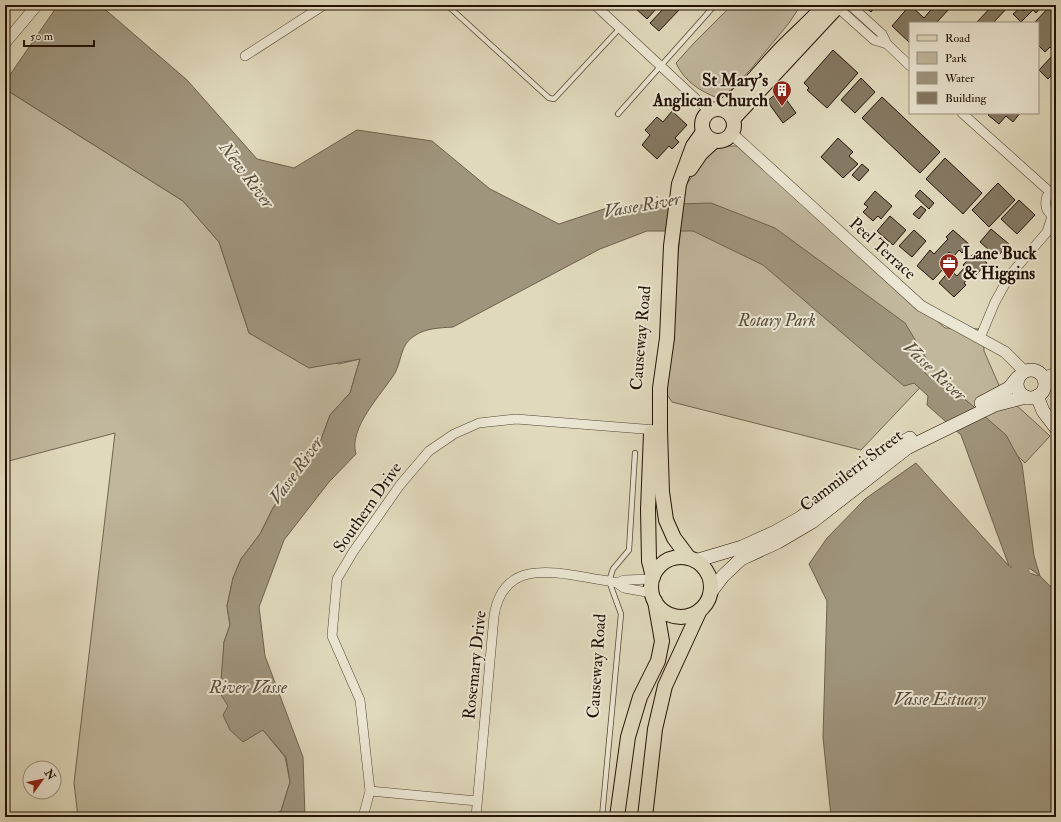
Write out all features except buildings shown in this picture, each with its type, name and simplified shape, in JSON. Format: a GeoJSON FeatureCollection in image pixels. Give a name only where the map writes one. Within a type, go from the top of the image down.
{"type":"FeatureCollection","features":[{"type":"Feature","properties":{"kind":"main road"},"geometry":{"type":"LineString","coordinates":[[798,32],[811,5]]}},
{"type":"Feature","properties":{"kind":"main road"},"geometry":{"type":"LineString","coordinates":[[837,5],[732,126],[723,140],[709,136],[702,122],[713,110],[735,99],[798,32],[837,5]]}},
{"type":"Feature","properties":{"kind":"main road"},"geometry":{"type":"LineString","coordinates":[[713,110],[727,112],[732,126]]}},
{"type":"Feature","properties":{"kind":"main road","name":"Causeway Road"},"geometry":{"type":"LineString","coordinates":[[653,578],[649,561],[648,509],[660,388],[667,338],[671,246],[679,184],[701,153],[709,136]]}},
{"type":"Feature","properties":{"kind":"main road"},"geometry":{"type":"LineString","coordinates":[[1031,397],[1040,394],[1045,386],[1043,377],[1035,370],[1021,375],[1017,387],[1031,397],[1056,428]]}},
{"type":"Feature","properties":{"kind":"main road","name":"Cammilerri Street"},"geometry":{"type":"LineString","coordinates":[[710,593],[723,576],[741,560],[778,542],[812,522],[894,458],[934,430],[986,405],[1009,388],[1021,375]]}},
{"type":"Feature","properties":{"kind":"main road","name":"Cammilerri Street"},"geometry":{"type":"LineString","coordinates":[[986,405],[1031,397]]}},
{"type":"Feature","properties":{"kind":"main road","name":"Causeway Road"},"geometry":{"type":"LineString","coordinates":[[656,430],[666,520],[674,538],[692,560]]}},
{"type":"Feature","properties":{"kind":"main road","name":"Cammilerri Street"},"geometry":{"type":"LineString","coordinates":[[692,560],[742,547],[775,532],[800,518],[891,448],[914,435],[934,430]]}},
{"type":"Feature","properties":{"kind":"main road"},"geometry":{"type":"LineString","coordinates":[[617,817],[628,737],[640,697],[658,661],[662,641],[654,597],[653,578],[661,566],[672,559],[692,560],[701,565],[709,578],[710,593],[705,605],[692,615],[675,616],[660,608],[654,597]]}},
{"type":"Feature","properties":{"kind":"main road"},"geometry":{"type":"LineString","coordinates":[[645,817],[655,729],[665,686],[700,610]]}},
{"type":"Feature","properties":{"kind":"street"},"geometry":{"type":"LineString","coordinates":[[5,43],[37,5]]}},
{"type":"Feature","properties":{"kind":"street"},"geometry":{"type":"LineString","coordinates":[[245,56],[324,5]]}},
{"type":"Feature","properties":{"kind":"street"},"geometry":{"type":"LineString","coordinates":[[595,5],[661,66],[713,110]]}},
{"type":"Feature","properties":{"kind":"street"},"geometry":{"type":"LineString","coordinates":[[837,5],[874,40],[887,44]]}},
{"type":"Feature","properties":{"kind":"street"},"geometry":{"type":"LineString","coordinates":[[837,5],[882,34],[887,44],[909,65]]}},
{"type":"Feature","properties":{"kind":"street"},"geometry":{"type":"LineString","coordinates":[[963,114],[1053,191],[1047,196],[1046,204],[1049,213],[1054,217],[1047,232],[1010,275],[995,302],[980,338]]}},
{"type":"Feature","properties":{"kind":"street","name":"Peel Terrace"},"geometry":{"type":"LineString","coordinates":[[732,126],[921,306],[1005,352],[1021,375]]}},
{"type":"Feature","properties":{"kind":"street"},"geometry":{"type":"LineString","coordinates":[[1043,377],[1056,372]]}},
{"type":"Feature","properties":{"kind":"street","name":"Southern Drive"},"geometry":{"type":"LineString","coordinates":[[363,817],[370,791],[360,700],[332,636],[337,579],[353,552],[400,485],[429,451],[454,434],[479,423],[516,419],[656,430]]}},
{"type":"Feature","properties":{"kind":"street","name":"Rosemary Drive"},"geometry":{"type":"LineString","coordinates":[[476,817],[494,616],[496,601],[503,589],[518,576],[537,572],[613,582],[653,578]]}},
{"type":"Feature","properties":{"kind":"street","name":"Rosemary Drive"},"geometry":{"type":"LineString","coordinates":[[613,582],[624,588],[654,597]]}},
{"type":"Feature","properties":{"kind":"street"},"geometry":{"type":"LineString","coordinates":[[370,791],[477,801]]}},
{"type":"Feature","properties":{"kind":"lane"},"geometry":{"type":"LineString","coordinates":[[447,5],[549,98],[554,99],[620,28]]}},
{"type":"Feature","properties":{"kind":"lane"},"geometry":{"type":"LineString","coordinates":[[618,114],[715,5]]}},
{"type":"Feature","properties":{"kind":"lane"},"geometry":{"type":"LineString","coordinates":[[613,582],[613,569],[629,550],[635,453]]}},
{"type":"Feature","properties":{"kind":"lane","name":"Causeway Road"},"geometry":{"type":"LineString","coordinates":[[602,817],[621,614],[613,582]]}},
{"type":"Feature","properties":{"kind":"green space"},"geometry":{"type":"Polygon","coordinates":[[[732,5],[801,5],[789,23],[751,69],[731,90],[718,98],[705,93],[688,80],[676,63],[732,5]]]}},
{"type":"Feature","properties":{"kind":"green space"},"geometry":{"type":"Polygon","coordinates":[[[5,89],[183,201],[219,242],[249,333],[339,364],[360,359],[350,393],[330,415],[318,448],[298,469],[273,508],[260,534],[241,559],[233,578],[227,606],[230,625],[224,642],[223,665],[263,730],[285,757],[290,782],[281,811],[268,817],[78,817],[74,783],[115,433],[5,462],[5,89]]]}},
{"type":"Feature","properties":{"kind":"green space","name":"Rotary Park"},"geometry":{"type":"Polygon","coordinates":[[[718,146],[740,146],[945,328],[983,329],[984,351],[1002,392],[1050,436],[1025,463],[932,375],[861,450],[672,402],[664,390],[685,187],[704,158],[718,146]]]}},
{"type":"Feature","properties":{"kind":"water"},"geometry":{"type":"Polygon","coordinates":[[[58,5],[100,5],[187,80],[257,159],[294,168],[357,130],[432,141],[490,189],[559,224],[613,206],[711,203],[775,228],[905,323],[926,358],[925,373],[940,386],[951,387],[1006,435],[1022,464],[1034,556],[1040,576],[1056,592],[1056,817],[831,817],[823,737],[827,601],[809,564],[827,538],[865,499],[916,463],[1009,566],[961,435],[927,405],[928,396],[914,383],[904,386],[763,265],[693,231],[647,231],[600,249],[453,327],[423,331],[414,336],[406,344],[395,373],[361,422],[355,444],[356,454],[329,482],[284,540],[259,607],[265,656],[303,757],[305,817],[268,817],[281,811],[290,782],[286,757],[263,730],[243,742],[230,730],[223,715],[228,706],[220,693],[224,642],[230,625],[227,606],[233,578],[241,559],[260,534],[273,508],[298,469],[318,448],[330,415],[350,393],[360,359],[309,368],[249,333],[219,242],[183,201],[5,89],[5,82],[58,5]],[[1019,561],[1010,567],[1039,576],[1019,561]]]}},
{"type":"Feature","properties":{"kind":"waterway","name":"Vasse River"},"geometry":{"type":"LineString","coordinates":[[1015,538],[1025,593]]}},
{"type":"Feature","properties":{"kind":"place","name":"St Mary's Anglican Church"},"geometry":{"type":"Point","coordinates":[782,107]}},
{"type":"Feature","properties":{"kind":"place","name":"Lane Buck & Higgins"},"geometry":{"type":"Point","coordinates":[949,280]}},
{"type":"Feature","properties":{"kind":"water label","name":"New River"},"geometry":{"type":"Point","coordinates":[247,175]}},
{"type":"Feature","properties":{"kind":"water label","name":"River Vasse"},"geometry":{"type":"Point","coordinates":[248,687]}},
{"type":"Feature","properties":{"kind":"water label","name":"Vasse Estuary"},"geometry":{"type":"Point","coordinates":[940,699]}}]}
